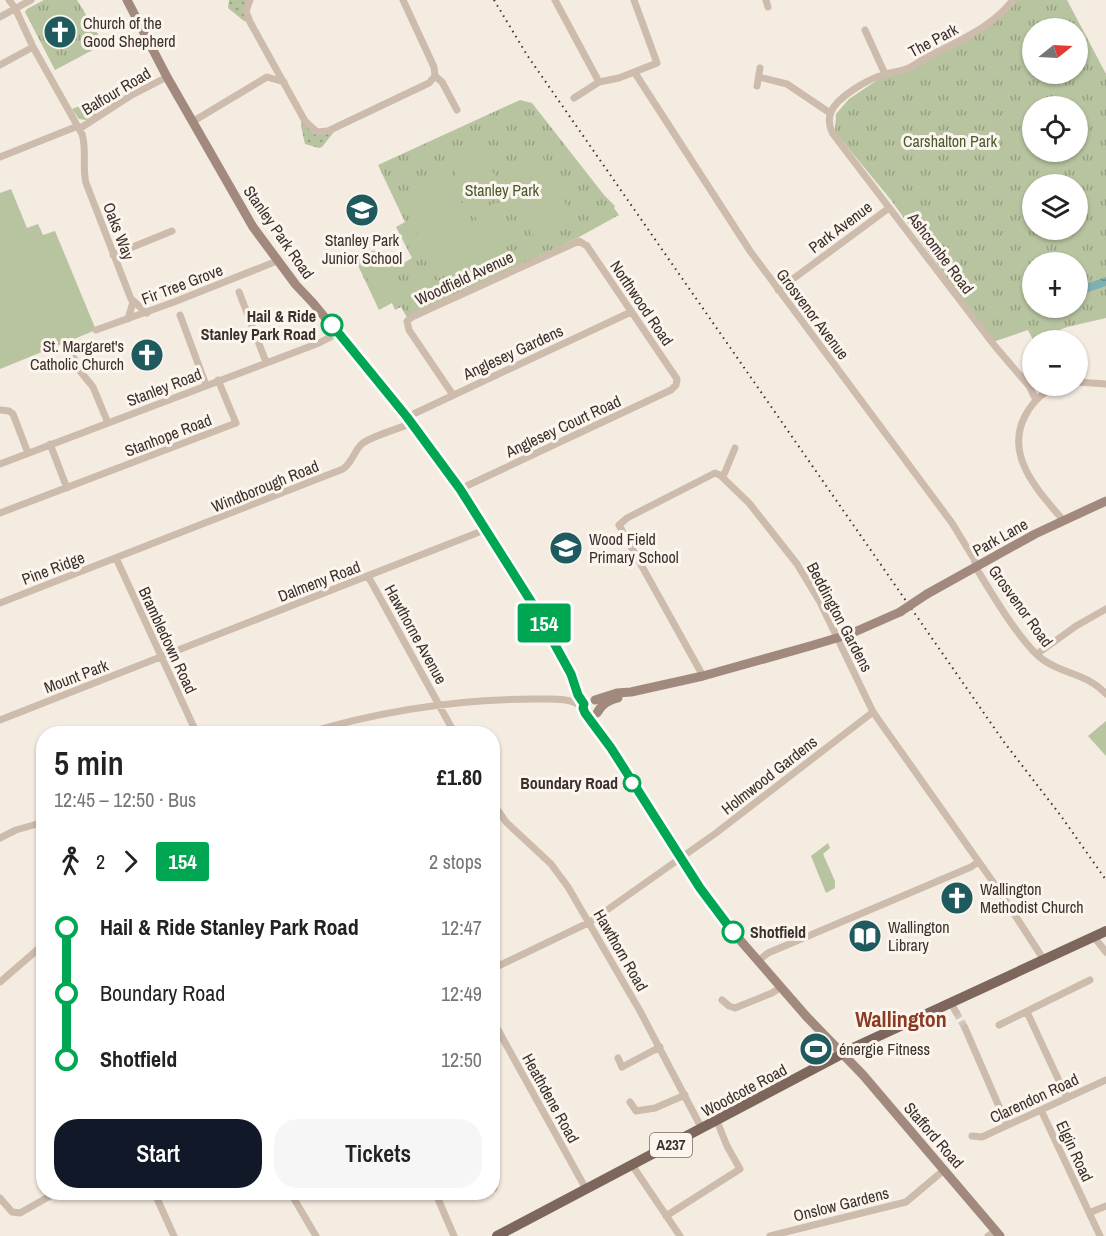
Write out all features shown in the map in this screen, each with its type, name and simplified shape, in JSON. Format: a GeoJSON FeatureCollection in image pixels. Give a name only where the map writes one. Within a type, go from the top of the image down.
{"type":"FeatureCollection","features":[{"type":"Feature","properties":{"kind":"main road","name":"Stanley Park Road"},"geometry":{"type":"LineString","coordinates":[[127,0],[167,77],[253,227],[277,261],[410,420],[460,489],[532,603],[591,707],[611,748],[712,905],[781,987],[844,1054]]}},
{"type":"Feature","properties":{"kind":"main road","name":"Park Lane"},"geometry":{"type":"LineString","coordinates":[[837,638],[900,612],[927,594],[1063,520],[1106,501]]}},
{"type":"Feature","properties":{"kind":"main road"},"geometry":{"type":"LineString","coordinates":[[591,707],[617,693],[703,676],[837,638]]}},
{"type":"Feature","properties":{"kind":"main road","name":"Woodcote Road"},"geometry":{"type":"LineString","coordinates":[[497,1236],[844,1054],[954,1007],[1106,931]]}},
{"type":"Feature","properties":{"kind":"main road","name":"Stafford Road"},"geometry":{"type":"LineString","coordinates":[[844,1054],[944,1170],[995,1234]]}},
{"type":"Feature","properties":{"kind":"street","name":"Oaks Way"},"geometry":{"type":"LineString","coordinates":[[9,0],[78,127],[84,142],[86,183],[133,302],[147,313]]}},
{"type":"Feature","properties":{"kind":"street"},"geometry":{"type":"LineString","coordinates":[[0,17],[31,0]]}},
{"type":"Feature","properties":{"kind":"street"},"geometry":{"type":"LineString","coordinates":[[250,0],[246,11],[248,17],[305,121],[313,130],[322,133],[328,131],[429,82],[435,76]]}},
{"type":"Feature","properties":{"kind":"street"},"geometry":{"type":"LineString","coordinates":[[403,0],[434,67],[435,76],[442,82],[457,110]]}},
{"type":"Feature","properties":{"kind":"street"},"geometry":{"type":"LineString","coordinates":[[555,0],[599,82]]}},
{"type":"Feature","properties":{"kind":"street"},"geometry":{"type":"LineString","coordinates":[[573,98],[599,82],[635,73],[657,63],[634,0]]}},
{"type":"Feature","properties":{"kind":"street","name":"The Park"},"geometry":{"type":"LineString","coordinates":[[830,113],[844,97],[863,84],[885,74],[912,67],[978,31],[997,18],[1013,0]]}},
{"type":"Feature","properties":{"kind":"street"},"geometry":{"type":"LineString","coordinates":[[866,30],[885,74]]}},
{"type":"Feature","properties":{"kind":"street"},"geometry":{"type":"LineString","coordinates":[[0,65],[33,47]]}},
{"type":"Feature","properties":{"kind":"street"},"geometry":{"type":"LineString","coordinates":[[192,122],[267,77],[272,61]]}},
{"type":"Feature","properties":{"kind":"street"},"geometry":{"type":"LineString","coordinates":[[757,86],[760,68]]}},
{"type":"Feature","properties":{"kind":"street","name":"Grosvenor Avenue"},"geometry":{"type":"LineString","coordinates":[[635,73],[750,250],[952,523],[977,567]]}},
{"type":"Feature","properties":{"kind":"street","name":"Balfour Road"},"geometry":{"type":"LineString","coordinates":[[0,157],[78,127],[167,77]]}},
{"type":"Feature","properties":{"kind":"street"},"geometry":{"type":"LineString","coordinates":[[267,77],[285,82]]}},
{"type":"Feature","properties":{"kind":"street"},"geometry":{"type":"LineString","coordinates":[[759,77],[787,84],[830,113]]}},
{"type":"Feature","properties":{"kind":"street","name":"Ashcombe Road"},"geometry":{"type":"LineString","coordinates":[[830,113],[833,134],[994,345],[1022,378]]}},
{"type":"Feature","properties":{"kind":"street","name":"Park Avenue"},"geometry":{"type":"LineString","coordinates":[[778,290],[889,208]]}},
{"type":"Feature","properties":{"kind":"street"},"geometry":{"type":"LineString","coordinates":[[113,255],[172,231]]}},
{"type":"Feature","properties":{"kind":"street","name":"Northwood Road"},"geometry":{"type":"LineString","coordinates":[[579,241],[586,246],[676,376],[676,385]]}},
{"type":"Feature","properties":{"kind":"street","name":"Woodfield Avenue"},"geometry":{"type":"LineString","coordinates":[[453,395],[409,330],[407,321],[579,241]]}},
{"type":"Feature","properties":{"kind":"street","name":"Fir Tree Grove"},"geometry":{"type":"LineString","coordinates":[[96,330],[147,313],[277,261]]}},
{"type":"Feature","properties":{"kind":"street"},"geometry":{"type":"LineString","coordinates":[[239,292],[266,362]]}},
{"type":"Feature","properties":{"kind":"street"},"geometry":{"type":"LineString","coordinates":[[128,319],[133,302]]}},
{"type":"Feature","properties":{"kind":"street","name":"Anglesey Gardens"},"geometry":{"type":"LineString","coordinates":[[410,420],[453,395],[631,312]]}},
{"type":"Feature","properties":{"kind":"street"},"geometry":{"type":"LineString","coordinates":[[180,315],[206,385]]}},
{"type":"Feature","properties":{"kind":"street","name":"Stanley Road"},"geometry":{"type":"LineString","coordinates":[[0,464],[319,343],[338,333]]}},
{"type":"Feature","properties":{"kind":"street"},"geometry":{"type":"LineString","coordinates":[[45,367],[74,358],[80,371],[93,387],[108,423]]}},
{"type":"Feature","properties":{"kind":"street","name":"Stanhope Road"},"geometry":{"type":"LineString","coordinates":[[0,513],[236,423],[218,380]]}},
{"type":"Feature","properties":{"kind":"street"},"geometry":{"type":"LineString","coordinates":[[1088,383],[1106,384]]}},
{"type":"Feature","properties":{"kind":"street","name":"Anglesey Court Road"},"geometry":{"type":"LineString","coordinates":[[460,489],[671,390],[676,385]]}},
{"type":"Feature","properties":{"kind":"street","name":"Ashcombe Road"},"geometry":{"type":"LineString","coordinates":[[1034,396],[1036,400]]}},
{"type":"Feature","properties":{"kind":"street"},"geometry":{"type":"LineString","coordinates":[[1041,396],[1022,422],[1019,453],[1033,484],[1063,520]]}},
{"type":"Feature","properties":{"kind":"street"},"geometry":{"type":"LineString","coordinates":[[0,410],[13,414],[28,453]]}},
{"type":"Feature","properties":{"kind":"street","name":"Windborough Road"},"geometry":{"type":"LineString","coordinates":[[116,558],[343,469],[365,442],[410,420]]}},
{"type":"Feature","properties":{"kind":"street"},"geometry":{"type":"LineString","coordinates":[[50,444],[67,488]]}},
{"type":"Feature","properties":{"kind":"street"},"geometry":{"type":"LineString","coordinates":[[703,676],[619,525],[627,518],[711,474],[717,473],[723,477],[735,448]]}},
{"type":"Feature","properties":{"kind":"street","name":"Beddington Gardens"},"geometry":{"type":"LineString","coordinates":[[723,477],[749,503],[788,552],[813,589],[873,712],[1044,960]]}},
{"type":"Feature","properties":{"kind":"street","name":"Dalmeny Road"},"geometry":{"type":"LineString","coordinates":[[161,657],[487,530]]}},
{"type":"Feature","properties":{"kind":"street","name":"Pine Ridge"},"geometry":{"type":"LineString","coordinates":[[0,603],[116,558]]}},
{"type":"Feature","properties":{"kind":"street","name":"Brambledown Road"},"geometry":{"type":"LineString","coordinates":[[116,558],[193,726]]}},
{"type":"Feature","properties":{"kind":"street","name":"Grosvenor Road"},"geometry":{"type":"LineString","coordinates":[[977,567],[993,595],[1037,654],[1052,665],[1093,682],[1106,694]]}},
{"type":"Feature","properties":{"kind":"street","name":"Hawthorne Avenue"},"geometry":{"type":"LineString","coordinates":[[369,576],[440,705]]}},
{"type":"Feature","properties":{"kind":"street"},"geometry":{"type":"LineString","coordinates":[[1037,654],[1076,626],[1106,609]]}},
{"type":"Feature","properties":{"kind":"street","name":"Mount Park"},"geometry":{"type":"LineString","coordinates":[[0,720],[161,657]]}},
{"type":"Feature","properties":{"kind":"street"},"geometry":{"type":"LineString","coordinates":[[341,726],[413,709],[501,699],[565,700],[591,707]]}},
{"type":"Feature","properties":{"kind":"street"},"geometry":{"type":"LineString","coordinates":[[440,705],[451,726]]}},
{"type":"Feature","properties":{"kind":"street","name":"Holmwood Gardens"},"geometry":{"type":"LineString","coordinates":[[500,965],[590,922],[681,859],[873,712]]}},
{"type":"Feature","properties":{"kind":"street","name":"Hawthorn Road"},"geometry":{"type":"LineString","coordinates":[[500,813],[555,869],[590,922],[660,1047],[702,1129]]}},
{"type":"Feature","properties":{"kind":"street"},"geometry":{"type":"LineString","coordinates":[[0,838],[36,824]]}},
{"type":"Feature","properties":{"kind":"street"},"geometry":{"type":"LineString","coordinates":[[758,961],[768,953],[971,867],[978,862]]}},
{"type":"Feature","properties":{"kind":"street"},"geometry":{"type":"LineString","coordinates":[[1094,937],[1106,952]]}},
{"type":"Feature","properties":{"kind":"street"},"geometry":{"type":"LineString","coordinates":[[1,979],[36,951]]}},
{"type":"Feature","properties":{"kind":"street"},"geometry":{"type":"LineString","coordinates":[[999,1025],[1090,980]]}},
{"type":"Feature","properties":{"kind":"street"},"geometry":{"type":"LineString","coordinates":[[722,1000],[735,1008],[781,987]]}},
{"type":"Feature","properties":{"kind":"street"},"geometry":{"type":"LineString","coordinates":[[1027,1012],[1067,1098]]}},
{"type":"Feature","properties":{"kind":"street"},"geometry":{"type":"LineString","coordinates":[[965,1028],[1007,1125]]}},
{"type":"Feature","properties":{"kind":"street","name":"Heathdene Road"},"geometry":{"type":"LineString","coordinates":[[500,1033],[586,1189]]}},
{"type":"Feature","properties":{"kind":"street"},"geometry":{"type":"LineString","coordinates":[[618,1058],[622,1067],[660,1047]]}},
{"type":"Feature","properties":{"kind":"street","name":"Clarendon Road"},"geometry":{"type":"LineString","coordinates":[[972,1136],[982,1137],[1106,1080]]}},
{"type":"Feature","properties":{"kind":"street"},"geometry":{"type":"LineString","coordinates":[[630,1102],[636,1111],[648,1110],[661,1107],[685,1095]]}},
{"type":"Feature","properties":{"kind":"street","name":"Elgin Road"},"geometry":{"type":"LineString","coordinates":[[1041,1110],[1100,1236]]}},
{"type":"Feature","properties":{"kind":"street"},"geometry":{"type":"LineString","coordinates":[[666,1216],[740,1169],[717,1121]]}},
{"type":"Feature","properties":{"kind":"street"},"geometry":{"type":"LineString","coordinates":[[632,1165],[680,1236]]}},
{"type":"Feature","properties":{"kind":"street","name":"Onslow Gardens"},"geometry":{"type":"LineString","coordinates":[[770,1236],[906,1202],[944,1170]]}},
{"type":"Feature","properties":{"kind":"street"},"geometry":{"type":"LineString","coordinates":[[0,1198],[12,1212],[20,1213],[44,1200]]}},
{"type":"Feature","properties":{"kind":"street"},"geometry":{"type":"LineString","coordinates":[[158,1200],[174,1236]]}},
{"type":"Feature","properties":{"kind":"street"},"geometry":{"type":"LineString","coordinates":[[295,1200],[316,1236]]}},
{"type":"Feature","properties":{"kind":"street"},"geometry":{"type":"LineString","coordinates":[[438,1200],[454,1236]]}},
{"type":"Feature","properties":{"kind":"street"},"geometry":{"type":"LineString","coordinates":[[1089,1213],[1106,1206]]}},
{"type":"Feature","properties":{"kind":"green space"},"geometry":{"type":"Polygon","coordinates":[[[44,0],[77,0],[104,44],[55,70],[25,12],[44,0]]]}},
{"type":"Feature","properties":{"kind":"green space"},"geometry":{"type":"Polygon","coordinates":[[[229,0],[248,0],[248,22],[228,8],[229,0]]]}},
{"type":"Feature","properties":{"kind":"green space","name":"Carshalton Park"},"geometry":{"type":"Polygon","coordinates":[[[1014,0],[1067,0],[1076,18],[1022,18],[1022,84],[1088,84],[1088,40],[1106,74],[1106,318],[1060,330],[1022,330],[1022,332],[993,342],[891,200],[835,132],[836,114],[849,99],[885,75],[905,71],[980,32],[1014,0]]]}},
{"type":"Feature","properties":{"kind":"green space","name":"Stanley Park"},"geometry":{"type":"Polygon","coordinates":[[[520,100],[532,103],[615,206],[619,215],[579,237],[408,319],[401,307],[395,310],[392,303],[379,310],[354,257],[369,251],[379,251],[402,264],[412,258],[396,227],[405,222],[378,165],[520,100]]]}},
{"type":"Feature","properties":{"kind":"green space"},"geometry":{"type":"Polygon","coordinates":[[[80,106],[96,114],[86,120],[79,119],[72,109],[80,106]]]}},
{"type":"Feature","properties":{"kind":"green space"},"geometry":{"type":"Polygon","coordinates":[[[302,118],[310,130],[337,128],[322,147],[305,144],[301,126],[302,118]]]}},
{"type":"Feature","properties":{"kind":"green space"},"geometry":{"type":"Polygon","coordinates":[[[482,147],[503,195],[472,210],[450,161],[482,147]]]}},
{"type":"Feature","properties":{"kind":"green space"},"geometry":{"type":"Polygon","coordinates":[[[541,153],[571,215],[532,235],[502,172],[541,153]]]}},
{"type":"Feature","properties":{"kind":"green space"},"geometry":{"type":"Polygon","coordinates":[[[449,174],[485,256],[437,279],[401,196],[449,174]]]}},
{"type":"Feature","properties":{"kind":"green space"},"geometry":{"type":"Polygon","coordinates":[[[11,189],[27,228],[38,224],[43,235],[55,231],[96,330],[0,369],[0,193],[11,189]]]}},
{"type":"Feature","properties":{"kind":"green space"},"geometry":{"type":"Polygon","coordinates":[[[497,202],[515,243],[492,253],[474,214],[497,202]]]}},
{"type":"Feature","properties":{"kind":"green space"},"geometry":{"type":"Polygon","coordinates":[[[386,256],[404,293],[380,305],[362,267],[386,256]]]}},
{"type":"Feature","properties":{"kind":"green space"},"geometry":{"type":"Polygon","coordinates":[[[1106,721],[1106,756],[1088,736],[1106,721]]]}},
{"type":"Feature","properties":{"kind":"green space"},"geometry":{"type":"Polygon","coordinates":[[[828,843],[830,848],[823,854],[835,881],[835,888],[826,893],[811,856],[828,843]]]}},
{"type":"Feature","properties":{"kind":"water"},"geometry":{"type":"Polygon","coordinates":[[[1106,277],[1106,286],[1088,292],[1088,283],[1106,277]]]}},
{"type":"Feature","properties":{"kind":"tunnel"},"geometry":{"type":"LineString","coordinates":[[956,1012],[965,1028]]}},
{"type":"Feature","properties":{"kind":"railway"},"geometry":{"type":"LineString","coordinates":[[494,0],[527,55],[1004,742],[1061,816],[1106,880]]}},
{"type":"Feature","properties":{"kind":"bus line","name":"154"},"geometry":{"type":"LineString","coordinates":[[332,325],[436,454],[500,549],[571,674],[574,686],[584,704],[585,713],[611,748],[700,888],[733,932]]}},
{"type":"Feature","properties":{"kind":"place","name":"Church of the Good Shepherd"},"geometry":{"type":"Point","coordinates":[60,32]}},
{"type":"Feature","properties":{"kind":"place","name":"Stanley Park Junior School"},"geometry":{"type":"Point","coordinates":[362,210]}},
{"type":"Feature","properties":{"kind":"place","name":"Hail & Ride Stanley Park Road"},"geometry":{"type":"Point","coordinates":[332,325]}},
{"type":"Feature","properties":{"kind":"place","name":"St. Margaret's Catholic Church"},"geometry":{"type":"Point","coordinates":[147,355]}},
{"type":"Feature","properties":{"kind":"place","name":"Wood Field Primary School"},"geometry":{"type":"Point","coordinates":[566,548]}},
{"type":"Feature","properties":{"kind":"place","name":"Boundary Road"},"geometry":{"type":"Point","coordinates":[632,783]}},
{"type":"Feature","properties":{"kind":"place","name":"Wallington Methodist Church"},"geometry":{"type":"Point","coordinates":[957,898]}},
{"type":"Feature","properties":{"kind":"place","name":"Shotfield"},"geometry":{"type":"Point","coordinates":[733,932]}},
{"type":"Feature","properties":{"kind":"place","name":"Wallington Library"},"geometry":{"type":"Point","coordinates":[865,936]}},
{"type":"Feature","properties":{"kind":"place","name":"énergie Fitness"},"geometry":{"type":"Point","coordinates":[816,1049]}},
{"type":"Feature","properties":{"kind":"district","name":"Wallington"},"geometry":{"type":"Point","coordinates":[901,1019]}}]}
